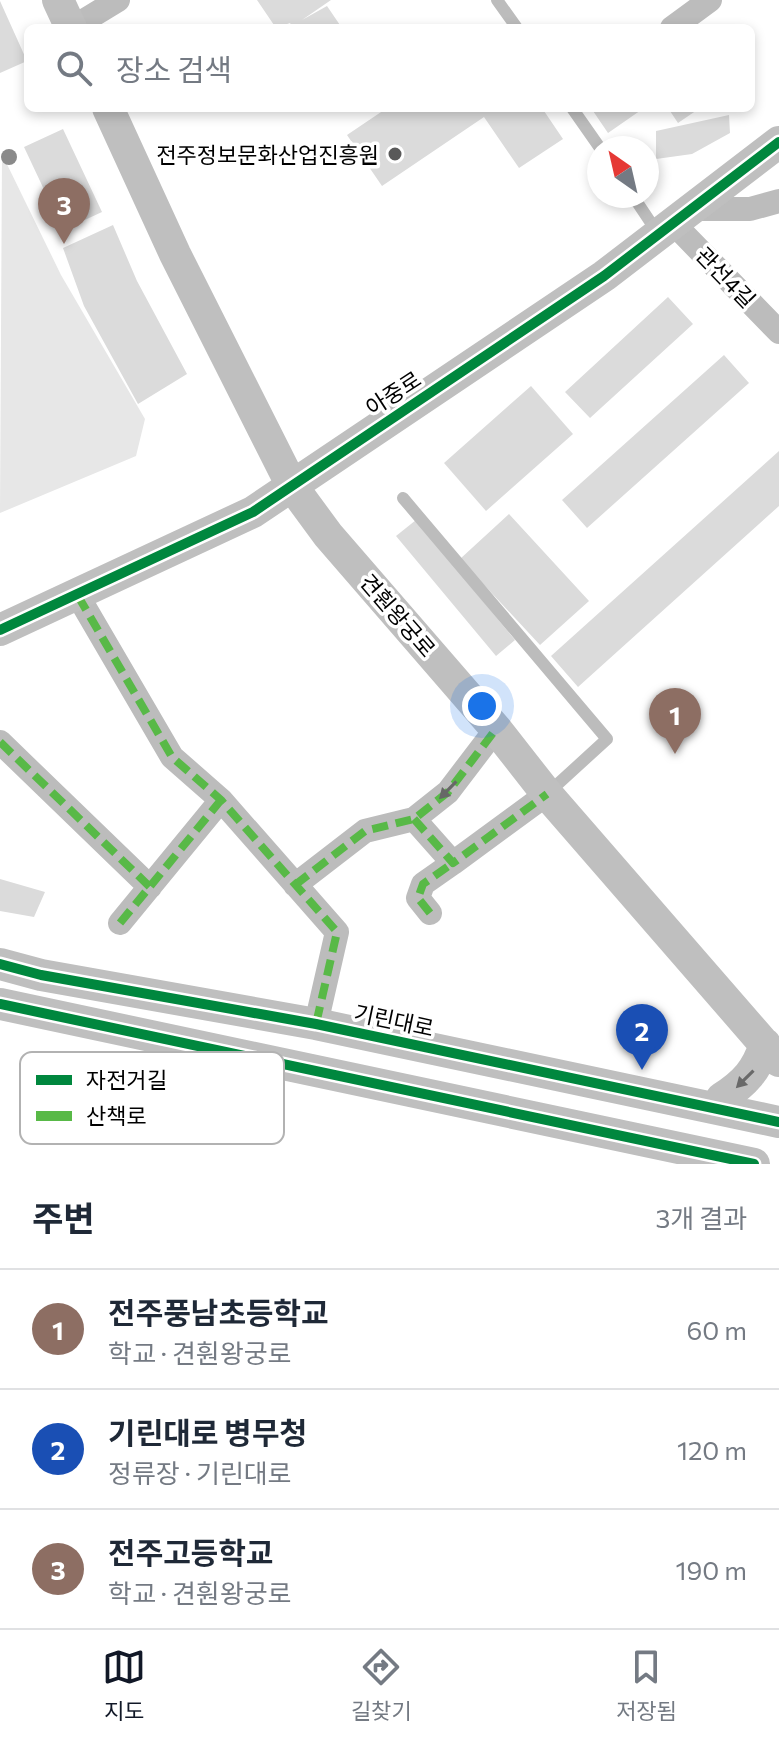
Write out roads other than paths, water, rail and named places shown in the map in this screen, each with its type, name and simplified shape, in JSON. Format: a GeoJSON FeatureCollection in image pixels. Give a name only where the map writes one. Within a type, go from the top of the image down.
{"type":"FeatureCollection","features":[{"type":"Feature","properties":{"kind":"street"},"geometry":{"type":"LineString","coordinates":[[58,0],[69,24]]}},
{"type":"Feature","properties":{"kind":"street"},"geometry":{"type":"LineString","coordinates":[[78,24],[118,0]]}},
{"type":"Feature","properties":{"kind":"street"},"geometry":{"type":"LineString","coordinates":[[677,24],[710,0]]}},
{"type":"Feature","properties":{"kind":"street","name":"견훤왕궁로"},"geometry":{"type":"LineString","coordinates":[[110,112],[175,254],[292,486],[328,535],[496,729],[547,794],[772,1052]]}},
{"type":"Feature","properties":{"kind":"street","name":"아중로"},"geometry":{"type":"LineString","coordinates":[[0,630],[253,512],[555,310],[779,142]]}},
{"type":"Feature","properties":{"kind":"street","name":"관선4길"},"geometry":{"type":"LineString","coordinates":[[674,222],[779,201]]}},
{"type":"Feature","properties":{"kind":"street","name":"관선4길"},"geometry":{"type":"LineString","coordinates":[[674,222],[779,332]]}},
{"type":"Feature","properties":{"kind":"street"},"geometry":{"type":"LineString","coordinates":[[78,596],[172,757],[221,800],[337,932],[316,1024]]}},
{"type":"Feature","properties":{"kind":"street"},"geometry":{"type":"LineString","coordinates":[[295,885],[365,831],[414,819],[448,792],[496,729]]}},
{"type":"Feature","properties":{"kind":"street"},"geometry":{"type":"LineString","coordinates":[[0,742],[150,887]]}},
{"type":"Feature","properties":{"kind":"street"},"geometry":{"type":"LineString","coordinates":[[430,913],[418,898],[423,884],[547,794]]}},
{"type":"Feature","properties":{"kind":"street"},"geometry":{"type":"LineString","coordinates":[[120,923],[221,800]]}},
{"type":"Feature","properties":{"kind":"street"},"geometry":{"type":"LineString","coordinates":[[414,819],[453,863]]}},
{"type":"Feature","properties":{"kind":"street","name":"기린대로"},"geometry":{"type":"LineString","coordinates":[[0,964],[41,975],[316,1024],[779,1122]]}},
{"type":"Feature","properties":{"kind":"street"},"geometry":{"type":"LineString","coordinates":[[0,1004],[226,1052]]}},
{"type":"Feature","properties":{"kind":"street"},"geometry":{"type":"LineString","coordinates":[[721,1109],[722,1098],[746,1081],[772,1052]]}},
{"type":"Feature","properties":{"kind":"street"},"geometry":{"type":"LineString","coordinates":[[284,1064],[754,1164]]}},
{"type":"Feature","properties":{"kind":"lane"},"geometry":{"type":"LineString","coordinates":[[497,0],[514,24]]}},
{"type":"Feature","properties":{"kind":"lane"},"geometry":{"type":"LineString","coordinates":[[575,112],[592,136]]}},
{"type":"Feature","properties":{"kind":"lane"},"geometry":{"type":"LineString","coordinates":[[652,208],[674,222]]}},
{"type":"Feature","properties":{"kind":"lane"},"geometry":{"type":"LineString","coordinates":[[403,498],[607,739],[547,794]]}},
{"type":"Feature","properties":{"kind":"place","name":"전주정보문화산업진흥원"},"geometry":{"type":"Point","coordinates":[395,154]}},
{"type":"Feature","properties":{"kind":"place","name":"전주고등학교"},"geometry":{"type":"Point","coordinates":[64,244]}},
{"type":"Feature","properties":{"kind":"place","name":"전주풍남초등학교"},"geometry":{"type":"Point","coordinates":[675,754]}},
{"type":"Feature","properties":{"kind":"place","name":"기린대로 병무청"},"geometry":{"type":"Point","coordinates":[642,1070]}}]}
